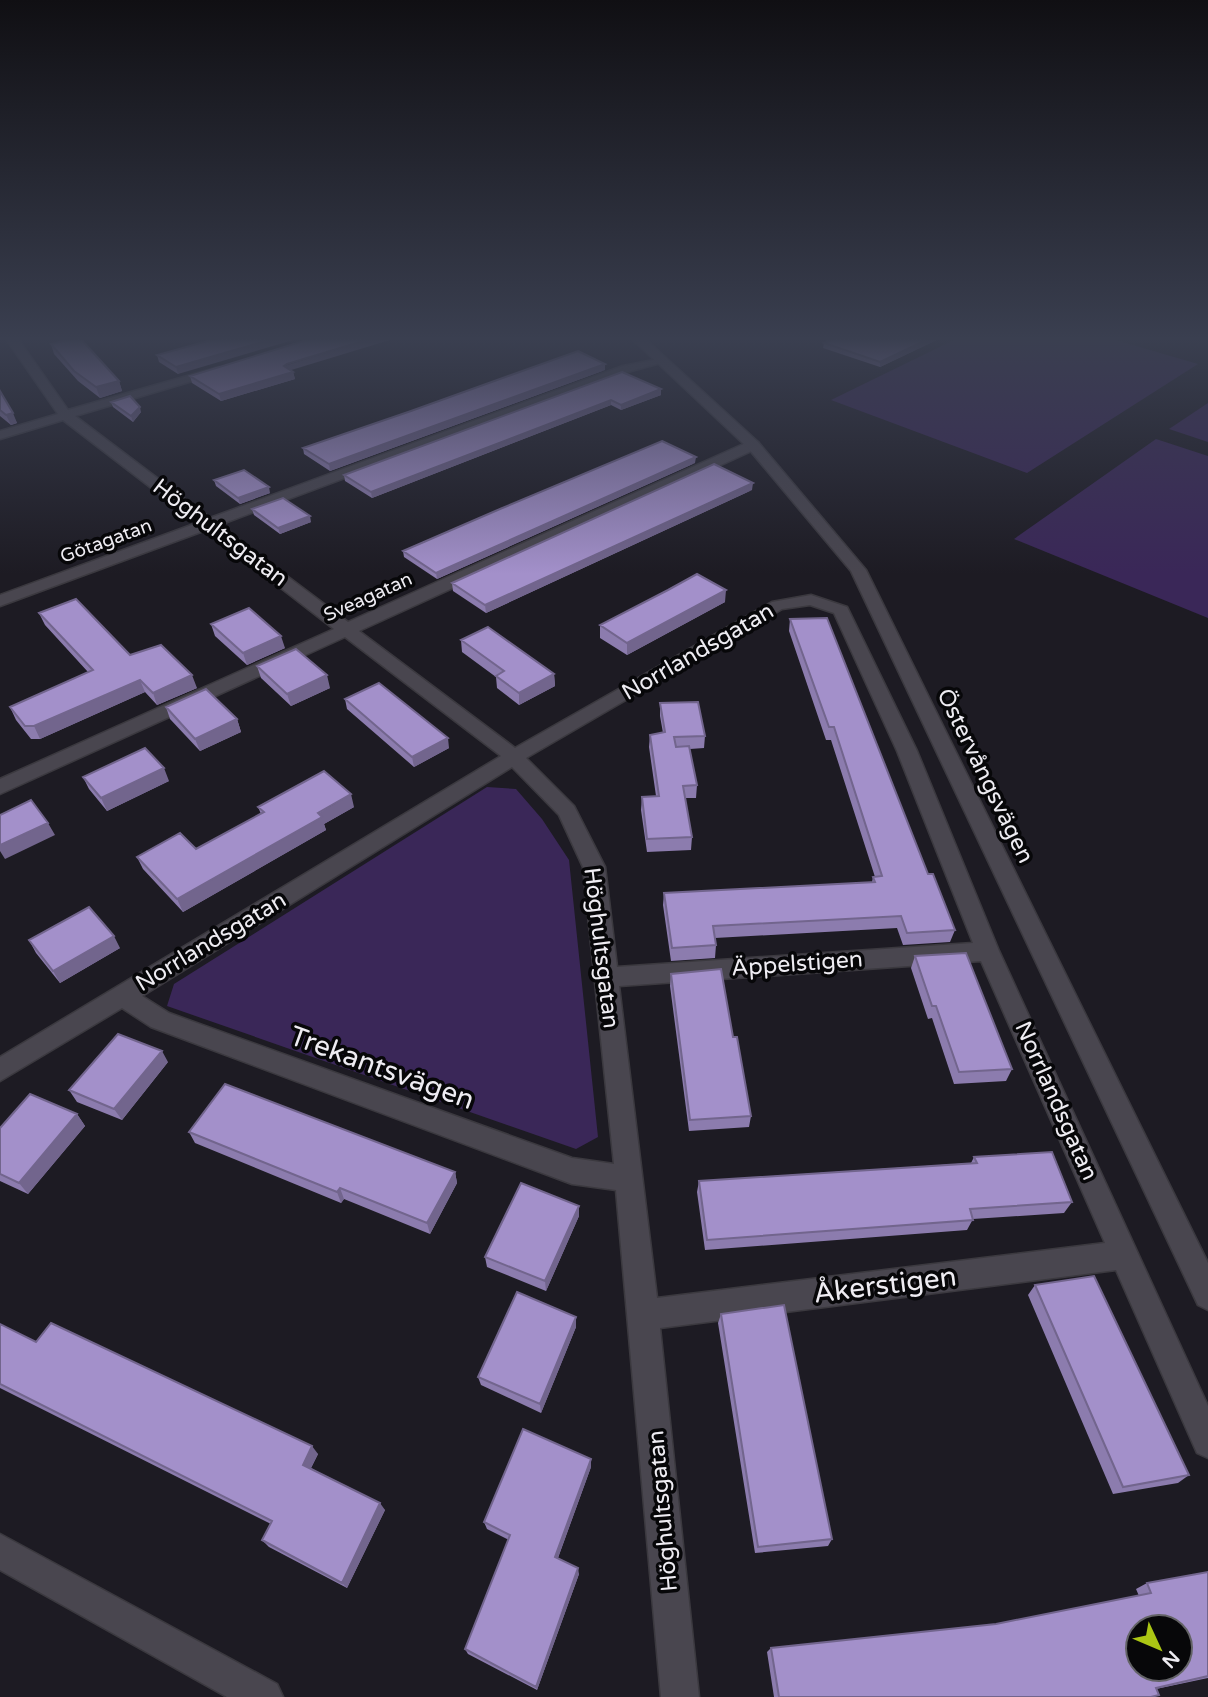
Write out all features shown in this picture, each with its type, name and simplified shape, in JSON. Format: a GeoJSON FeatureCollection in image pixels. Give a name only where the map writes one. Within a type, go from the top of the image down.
{"type":"FeatureCollection","features":[{"type":"Feature","properties":{"kind":"street"},"geometry":{"type":"LineString","coordinates":[[0,435],[64,415]]}},
{"type":"Feature","properties":{"kind":"street","name":"Höghultsgatan"},"geometry":{"type":"LineString","coordinates":[[65,415],[514,757],[567,811],[594,866],[644,1315],[680,1697]]}},
{"type":"Feature","properties":{"kind":"street","name":"Götagatan"},"geometry":{"type":"LineString","coordinates":[[0,601],[499,415]]}},
{"type":"Feature","properties":{"kind":"street","name":"Östervångsvägen"},"geometry":{"type":"LineString","coordinates":[[720,415],[753,445],[858,570],[1208,1295]]}},
{"type":"Feature","properties":{"kind":"street","name":"Sveagatan"},"geometry":{"type":"LineString","coordinates":[[0,787],[753,445]]}},
{"type":"Feature","properties":{"kind":"street","name":"Norrlandsgatan"},"geometry":{"type":"LineString","coordinates":[[0,1070],[514,757],[778,605],[811,600],[841,610],[907,751],[988,951],[1208,1442]]}},
{"type":"Feature","properties":{"kind":"street","name":"Äppelstigen"},"geometry":{"type":"LineString","coordinates":[[606,978],[988,951]]}},
{"type":"Feature","properties":{"kind":"street","name":"Trekantsvägen"},"geometry":{"type":"LineString","coordinates":[[123,996],[160,1020],[572,1171],[627,1179]]}},
{"type":"Feature","properties":{"kind":"street","name":"Åkerstigen"},"geometry":{"type":"LineString","coordinates":[[644,1315],[1125,1255]]}},
{"type":"Feature","properties":{"kind":"street"},"geometry":{"type":"LineString","coordinates":[[0,1551],[264,1697]]}},
{"type":"Feature","properties":{"kind":"shaded area"},"geometry":{"type":"Polygon","coordinates":[[[872,415],[1118,415],[1027,473],[872,415]]]}},
{"type":"Feature","properties":{"kind":"shaded area"},"geometry":{"type":"Polygon","coordinates":[[[1190,415],[1208,415],[1208,442],[1169,429],[1190,415]]]}},
{"type":"Feature","properties":{"kind":"shaded area"},"geometry":{"type":"Polygon","coordinates":[[[1156,439],[1208,456],[1208,618],[1014,539],[1156,439]]]}},
{"type":"Feature","properties":{"kind":"shaded area"},"geometry":{"type":"Polygon","coordinates":[[[487,787],[516,789],[542,819],[569,860],[598,1137],[576,1149],[167,1006],[174,984],[487,787]]]}},
{"type":"Feature","properties":{"kind":"building"},"geometry":{"type":"Polygon","coordinates":[[[399,415],[464,415],[329,464],[303,448],[399,415]]]}},
{"type":"Feature","properties":{"kind":"building"},"geometry":{"type":"Polygon","coordinates":[[[505,415],[571,415],[371,492],[344,475],[505,415]]]}},
{"type":"Feature","properties":{"kind":"building"},"geometry":{"type":"Polygon","coordinates":[[[662,441],[696,457],[436,573],[403,551],[500,509],[662,441]]]}},
{"type":"Feature","properties":{"kind":"building"},"geometry":{"type":"Polygon","coordinates":[[[714,464],[753,483],[485,605],[452,583],[714,464]]]}},
{"type":"Feature","properties":{"kind":"building"},"geometry":{"type":"Polygon","coordinates":[[[244,470],[269,487],[238,498],[214,480],[244,470]]]}},
{"type":"Feature","properties":{"kind":"building"},"geometry":{"type":"Polygon","coordinates":[[[283,498],[310,516],[278,528],[252,509],[283,498]]]}},
{"type":"Feature","properties":{"kind":"building"},"geometry":{"type":"Polygon","coordinates":[[[697,574],[726,590],[627,643],[600,625],[668,590],[697,574]]]}},
{"type":"Feature","properties":{"kind":"building"},"geometry":{"type":"Polygon","coordinates":[[[76,599],[130,655],[161,645],[192,675],[153,693],[140,680],[34,726],[25,726],[10,707],[93,670],[39,613],[76,599]]]}},
{"type":"Feature","properties":{"kind":"building"},"geometry":{"type":"Polygon","coordinates":[[[249,608],[281,636],[243,653],[211,624],[249,608]]]}},
{"type":"Feature","properties":{"kind":"building"},"geometry":{"type":"Polygon","coordinates":[[[827,618],[928,874],[933,874],[955,930],[907,933],[901,916],[713,926],[716,945],[672,948],[664,893],[875,882],[873,877],[882,876],[834,727],[829,727],[790,619],[827,618]]]}},
{"type":"Feature","properties":{"kind":"building"},"geometry":{"type":"Polygon","coordinates":[[[488,627],[554,674],[519,693],[496,676],[504,671],[461,640],[488,627]]]}},
{"type":"Feature","properties":{"kind":"building"},"geometry":{"type":"Polygon","coordinates":[[[296,649],[327,675],[287,694],[257,666],[296,649]]]}},
{"type":"Feature","properties":{"kind":"building"},"geometry":{"type":"Polygon","coordinates":[[[379,683],[448,738],[412,757],[345,699],[379,683]]]}},
{"type":"Feature","properties":{"kind":"building"},"geometry":{"type":"Polygon","coordinates":[[[206,689],[237,719],[195,739],[166,707],[206,689]]]}},
{"type":"Feature","properties":{"kind":"building"},"geometry":{"type":"Polygon","coordinates":[[[698,702],[705,736],[674,737],[676,747],[689,746],[697,785],[683,786],[692,837],[647,839],[642,797],[659,796],[650,735],[665,732],[660,703],[698,702]]]}},
{"type":"Feature","properties":{"kind":"building"},"geometry":{"type":"Polygon","coordinates":[[[145,748],[164,768],[101,798],[83,777],[145,748]]]}},
{"type":"Feature","properties":{"kind":"building"},"geometry":{"type":"Polygon","coordinates":[[[324,771],[351,794],[318,813],[322,817],[177,899],[137,857],[180,833],[196,849],[264,812],[258,807],[324,771]]]}},
{"type":"Feature","properties":{"kind":"building"},"geometry":{"type":"Polygon","coordinates":[[[31,800],[48,823],[0,845],[0,815],[31,800]]]}},
{"type":"Feature","properties":{"kind":"building"},"geometry":{"type":"Polygon","coordinates":[[[89,907],[114,936],[53,971],[29,940],[89,907]]]}},
{"type":"Feature","properties":{"kind":"building"},"geometry":{"type":"Polygon","coordinates":[[[966,953],[1012,1069],[959,1072],[936,1006],[932,1006],[915,956],[966,953]]]}},
{"type":"Feature","properties":{"kind":"building"},"geometry":{"type":"Polygon","coordinates":[[[721,969],[751,1116],[690,1120],[671,974],[721,969]]]}},
{"type":"Feature","properties":{"kind":"building"},"geometry":{"type":"Polygon","coordinates":[[[118,1034],[162,1051],[114,1109],[69,1090],[118,1034]]]}},
{"type":"Feature","properties":{"kind":"building"},"geometry":{"type":"Polygon","coordinates":[[[225,1084],[455,1172],[427,1223],[340,1188],[337,1192],[189,1132],[225,1084]]]}},
{"type":"Feature","properties":{"kind":"building"},"geometry":{"type":"Polygon","coordinates":[[[30,1094],[77,1114],[19,1183],[0,1174],[0,1128],[30,1094]]]}},
{"type":"Feature","properties":{"kind":"building"},"geometry":{"type":"Polygon","coordinates":[[[1052,1152],[1072,1202],[970,1209],[973,1220],[707,1240],[699,1181],[977,1163],[974,1157],[1052,1152]]]}},
{"type":"Feature","properties":{"kind":"building"},"geometry":{"type":"Polygon","coordinates":[[[521,1183],[579,1206],[545,1281],[485,1257],[521,1183]]]}},
{"type":"Feature","properties":{"kind":"building"},"geometry":{"type":"Polygon","coordinates":[[[1094,1276],[1189,1475],[1123,1487],[1035,1285],[1094,1276]]]}},
{"type":"Feature","properties":{"kind":"building"},"geometry":{"type":"Polygon","coordinates":[[[517,1292],[576,1317],[540,1404],[478,1377],[517,1292]]]}},
{"type":"Feature","properties":{"kind":"building"},"geometry":{"type":"Polygon","coordinates":[[[784,1305],[832,1539],[758,1547],[721,1314],[784,1305]]]}},
{"type":"Feature","properties":{"kind":"building"},"geometry":{"type":"Polygon","coordinates":[[[51,1323],[312,1446],[303,1465],[380,1503],[342,1583],[262,1540],[272,1521],[0,1384],[0,1324],[36,1342],[51,1323]]]}},
{"type":"Feature","properties":{"kind":"building"},"geometry":{"type":"Polygon","coordinates":[[[523,1429],[591,1459],[555,1557],[578,1568],[536,1687],[465,1649],[510,1535],[484,1522],[523,1429]]]}},
{"type":"Feature","properties":{"kind":"building"},"geometry":{"type":"Polygon","coordinates":[[[1208,1572],[1208,1676],[1194,1679],[1194,1613],[1124,1613],[1124,1683],[1178,1683],[1156,1688],[1159,1695],[779,1697],[771,1648],[996,1624],[1151,1593],[1147,1583],[1208,1572]]]}}]}
